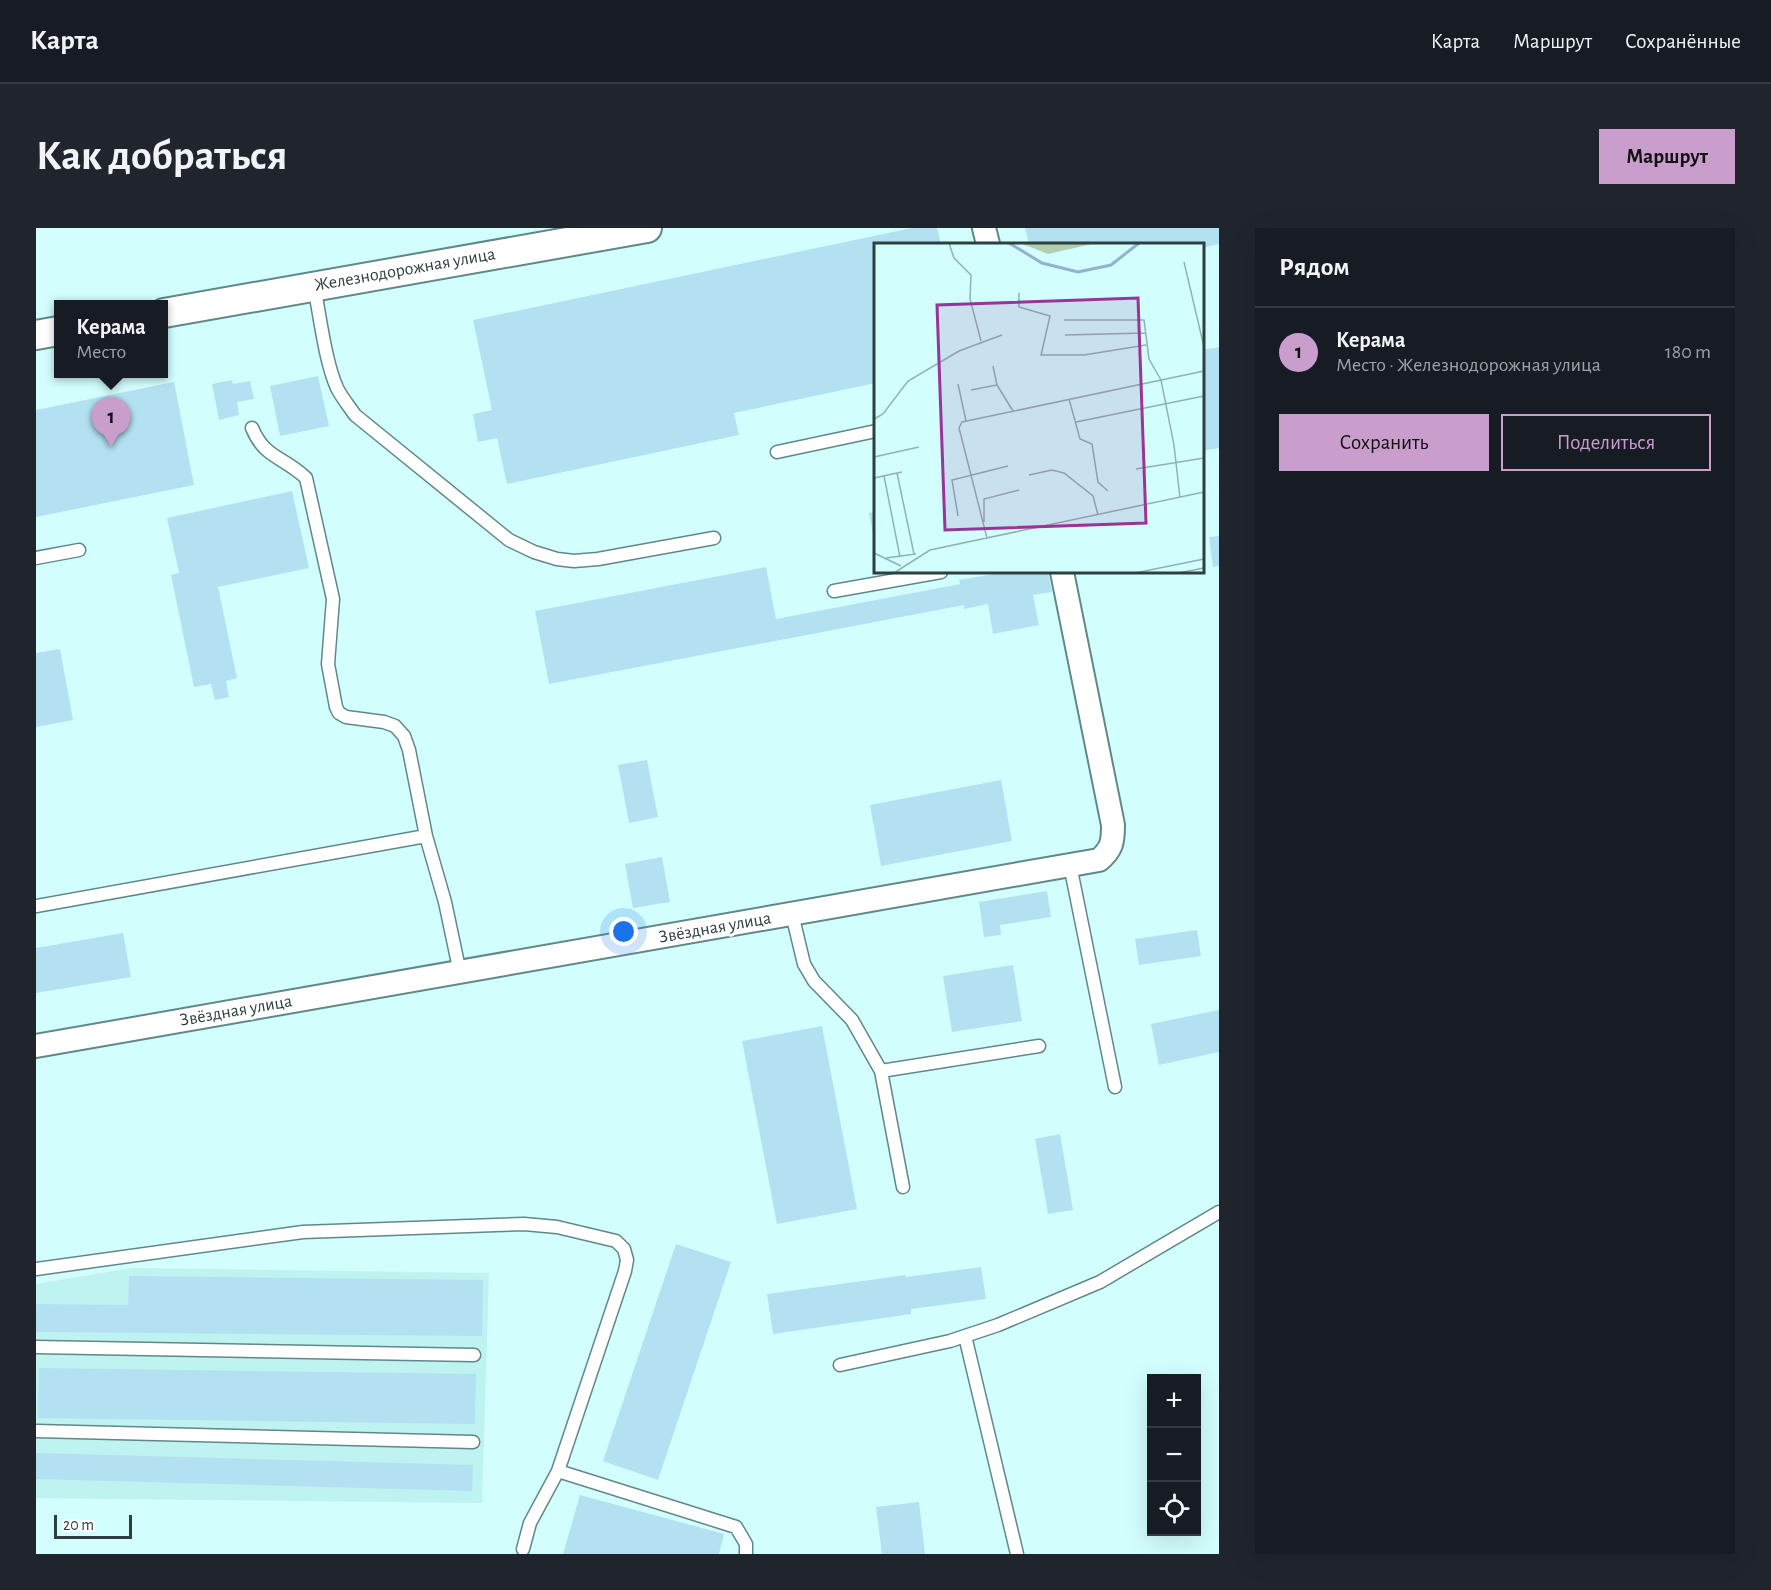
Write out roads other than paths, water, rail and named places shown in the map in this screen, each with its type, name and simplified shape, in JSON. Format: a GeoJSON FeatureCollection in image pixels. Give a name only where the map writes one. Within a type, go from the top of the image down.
{"type":"FeatureCollection","features":[{"type":"Feature","properties":{"kind":"street","name":"Железнодорожная улица"},"geometry":{"type":"LineString","coordinates":[[168,312],[647,228]]}},
{"type":"Feature","properties":{"kind":"street"},"geometry":{"type":"LineString","coordinates":[[984,228],[988,243]]}},
{"type":"Feature","properties":{"kind":"street"},"geometry":{"type":"LineString","coordinates":[[36,335],[54,332]]}},
{"type":"Feature","properties":{"kind":"street","name":"Звёздная улица"},"geometry":{"type":"LineString","coordinates":[[36,1046],[1099,860],[1109,851],[1113,837],[1113,825],[1062,573]]}},
{"type":"Feature","properties":{"kind":"lane"},"geometry":{"type":"LineString","coordinates":[[314,286],[331,369],[343,399],[356,415],[509,540],[534,552],[574,561],[598,560],[714,538]]}},
{"type":"Feature","properties":{"kind":"lane"},"geometry":{"type":"LineString","coordinates":[[252,428],[258,442],[267,452],[295,468],[306,478],[333,599],[328,664],[336,707],[339,713],[346,717],[384,722],[395,726],[404,736],[460,973]]}},
{"type":"Feature","properties":{"kind":"lane"},"geometry":{"type":"LineString","coordinates":[[777,452],[874,431]]}},
{"type":"Feature","properties":{"kind":"lane"},"geometry":{"type":"LineString","coordinates":[[36,558],[79,550]]}},
{"type":"Feature","properties":{"kind":"lane"},"geometry":{"type":"LineString","coordinates":[[834,591],[934,573]]}},
{"type":"Feature","properties":{"kind":"lane"},"geometry":{"type":"LineString","coordinates":[[36,906],[426,836]]}},
{"type":"Feature","properties":{"kind":"lane"},"geometry":{"type":"LineString","coordinates":[[1070,865],[1115,1087]]}},
{"type":"Feature","properties":{"kind":"lane"},"geometry":{"type":"LineString","coordinates":[[792,914],[804,964],[814,981],[852,1020],[881,1071],[903,1187]]}},
{"type":"Feature","properties":{"kind":"lane"},"geometry":{"type":"LineString","coordinates":[[881,1071],[1039,1046]]}},
{"type":"Feature","properties":{"kind":"lane"},"geometry":{"type":"LineString","coordinates":[[840,1365],[965,1336],[998,1325],[1100,1282],[1219,1212]]}},
{"type":"Feature","properties":{"kind":"lane"},"geometry":{"type":"LineString","coordinates":[[36,1269],[303,1232],[362,1228],[524,1224],[556,1227],[616,1241],[624,1249],[627,1260],[625,1271],[558,1471],[530,1523],[523,1549]]}},
{"type":"Feature","properties":{"kind":"lane"},"geometry":{"type":"LineString","coordinates":[[965,1336],[1017,1554]]}},
{"type":"Feature","properties":{"kind":"lane"},"geometry":{"type":"LineString","coordinates":[[36,1347],[474,1355]]}},
{"type":"Feature","properties":{"kind":"lane"},"geometry":{"type":"LineString","coordinates":[[36,1431],[473,1442]]}},
{"type":"Feature","properties":{"kind":"lane"},"geometry":{"type":"LineString","coordinates":[[558,1471],[736,1527],[746,1544],[746,1554]]}},
{"type":"Feature","properties":{"kind":"place","name":"Керама"},"geometry":{"type":"Point","coordinates":[111,447]}}]}
